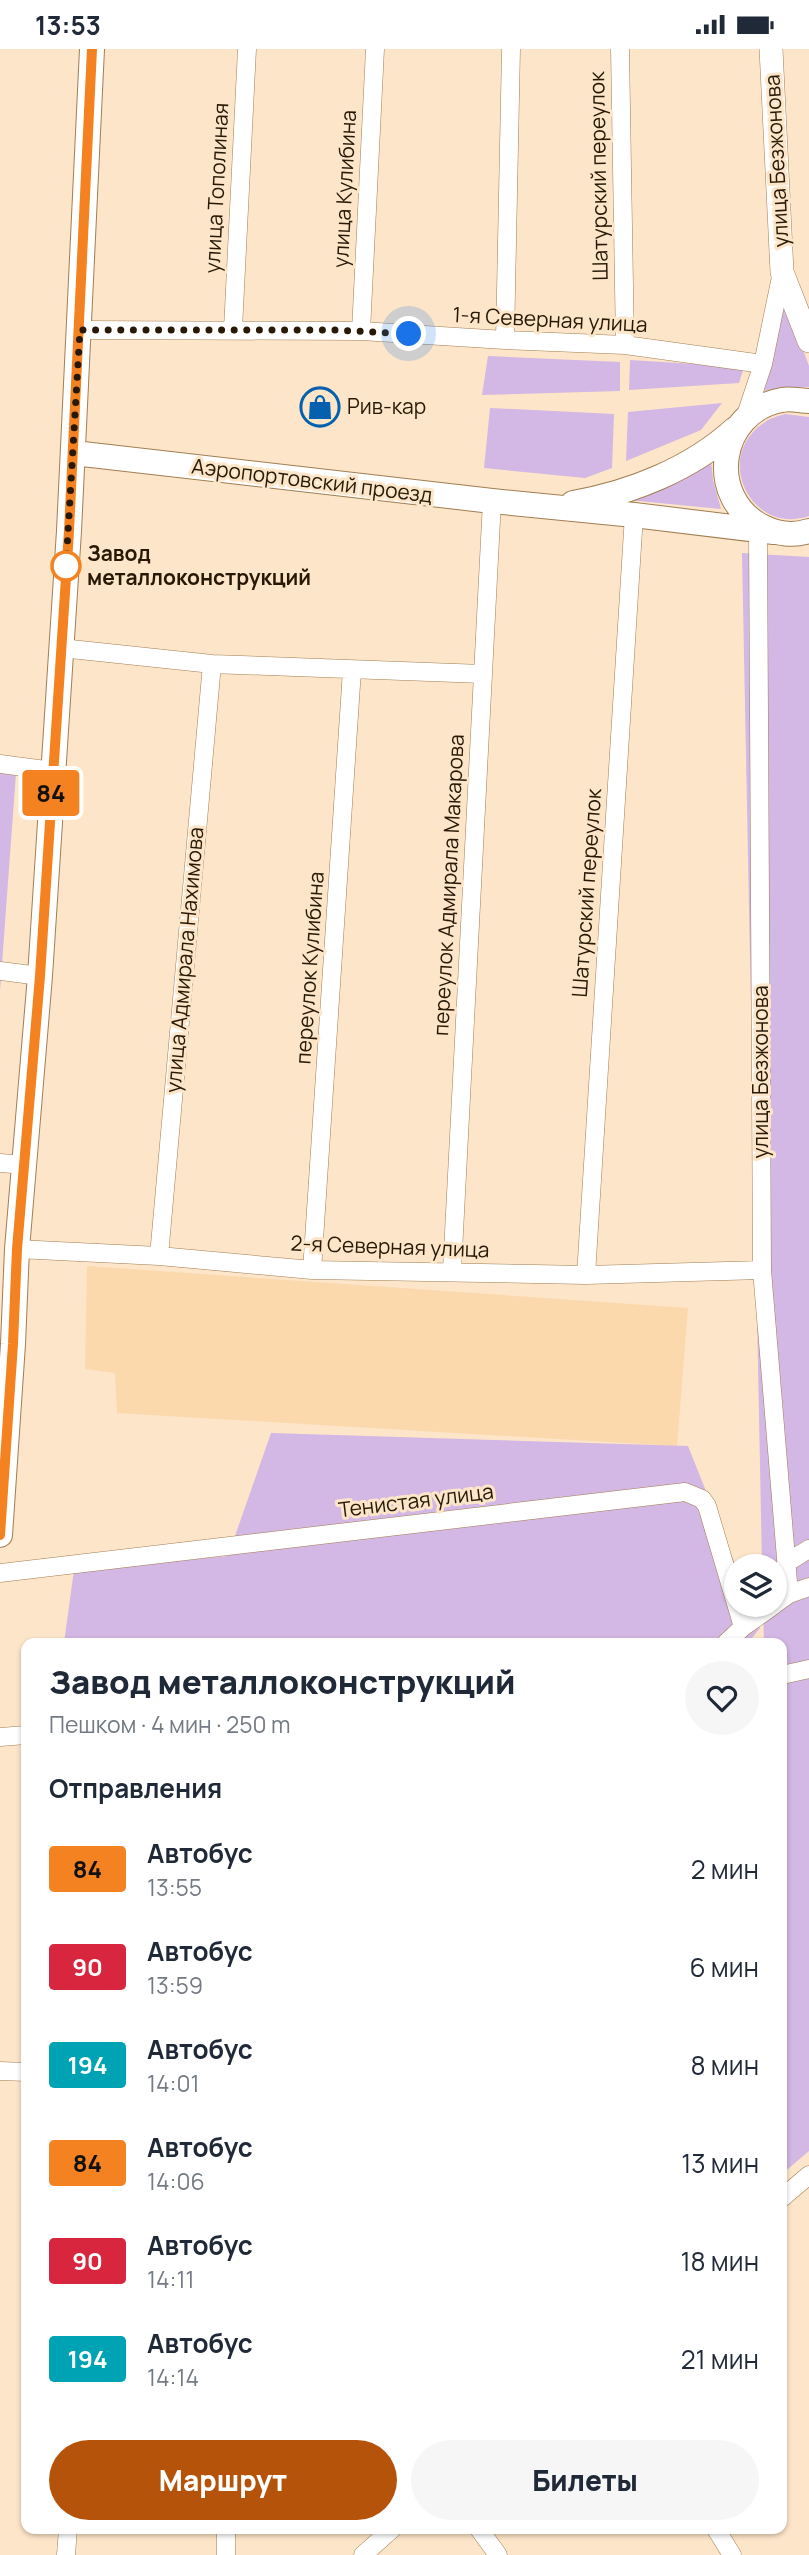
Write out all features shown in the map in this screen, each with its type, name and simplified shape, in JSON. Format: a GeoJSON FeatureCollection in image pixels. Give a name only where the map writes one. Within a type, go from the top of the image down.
{"type":"FeatureCollection","features":[{"type":"Feature","properties":{"kind":"main road"},"geometry":{"type":"LineString","coordinates":[[1,1521],[7,1344],[40,976],[74,453],[92,49]]}},
{"type":"Feature","properties":{"kind":"main road"},"geometry":{"type":"LineString","coordinates":[[551,507],[578,502],[653,479],[702,455],[758,408],[783,399],[809,401]]}},
{"type":"Feature","properties":{"kind":"main road"},"geometry":{"type":"LineString","coordinates":[[742,422],[726,449],[724,475],[733,501],[750,521],[766,532]]}},
{"type":"Feature","properties":{"kind":"main road","name":"Аэропортовский проезд"},"geometry":{"type":"LineString","coordinates":[[74,453],[766,532],[806,533]]}},
{"type":"Feature","properties":{"kind":"street","name":"улица Тополиная"},"geometry":{"type":"LineString","coordinates":[[233,329],[247,49]]}},
{"type":"Feature","properties":{"kind":"street","name":"улица Кулибина"},"geometry":{"type":"LineString","coordinates":[[361,331],[375,49]]}},
{"type":"Feature","properties":{"kind":"street"},"geometry":{"type":"LineString","coordinates":[[505,340],[511,49]]}},
{"type":"Feature","properties":{"kind":"street","name":"Шатурский переулок"},"geometry":{"type":"LineString","coordinates":[[620,49],[625,345]]}},
{"type":"Feature","properties":{"kind":"street","name":"улица Безжонова"},"geometry":{"type":"LineString","coordinates":[[771,49],[782,272],[809,341]]}},
{"type":"Feature","properties":{"kind":"street"},"geometry":{"type":"LineString","coordinates":[[742,422],[763,364],[782,272]]}},
{"type":"Feature","properties":{"kind":"street","name":"1-я Северная улица"},"geometry":{"type":"LineString","coordinates":[[80,330],[361,331],[625,345],[763,364]]}},
{"type":"Feature","properties":{"kind":"street","name":"переулок Адмирала Макарова"},"geometry":{"type":"LineString","coordinates":[[452,1271],[492,501]]}},
{"type":"Feature","properties":{"kind":"street","name":"Шатурский переулок"},"geometry":{"type":"LineString","coordinates":[[586,1275],[634,515]]}},
{"type":"Feature","properties":{"kind":"street","name":"улица Безжонова"},"geometry":{"type":"LineString","coordinates":[[766,532],[762,1270],[785,1554]]}},
{"type":"Feature","properties":{"kind":"street"},"geometry":{"type":"LineString","coordinates":[[61,648],[212,664],[483,674]]}},
{"type":"Feature","properties":{"kind":"street","name":"улица Адмирала Нахимова"},"geometry":{"type":"LineString","coordinates":[[159,1256],[212,664]]}},
{"type":"Feature","properties":{"kind":"street","name":"переулок Кулибина"},"geometry":{"type":"LineString","coordinates":[[312,1269],[352,670]]}},
{"type":"Feature","properties":{"kind":"street"},"geometry":{"type":"LineString","coordinates":[[0,764],[52,771]]}},
{"type":"Feature","properties":{"kind":"street"},"geometry":{"type":"LineString","coordinates":[[0,971],[40,976]]}},
{"type":"Feature","properties":{"kind":"street"},"geometry":{"type":"LineString","coordinates":[[0,1163],[25,1165]]}},
{"type":"Feature","properties":{"kind":"street","name":"2-я Северная улица"},"geometry":{"type":"LineString","coordinates":[[17,1249],[159,1256],[312,1269],[586,1275],[762,1270]]}},
{"type":"Feature","properties":{"kind":"street","name":"Тенистая улица"},"geometry":{"type":"LineString","coordinates":[[0,1573],[685,1492],[702,1499],[707,1506],[743,1627]]}},
{"type":"Feature","properties":{"kind":"street"},"geometry":{"type":"LineString","coordinates":[[787,1562],[809,1549]]}},
{"type":"Feature","properties":{"kind":"street"},"geometry":{"type":"LineString","coordinates":[[787,1597],[809,1587]]}},
{"type":"Feature","properties":{"kind":"street"},"geometry":{"type":"LineString","coordinates":[[731,1638],[757,1617]]}},
{"type":"Feature","properties":{"kind":"street"},"geometry":{"type":"LineString","coordinates":[[787,1674],[809,1668]]}},
{"type":"Feature","properties":{"kind":"street"},"geometry":{"type":"LineString","coordinates":[[0,1737],[21,1735]]}},
{"type":"Feature","properties":{"kind":"street"},"geometry":{"type":"LineString","coordinates":[[0,2071],[21,2072]]}},
{"type":"Feature","properties":{"kind":"street"},"geometry":{"type":"LineString","coordinates":[[787,2194],[809,2175]]}},
{"type":"Feature","properties":{"kind":"street"},"geometry":{"type":"LineString","coordinates":[[66,2555],[68,2534]]}},
{"type":"Feature","properties":{"kind":"street"},"geometry":{"type":"LineString","coordinates":[[226,2534],[226,2555]]}},
{"type":"Feature","properties":{"kind":"street"},"geometry":{"type":"LineString","coordinates":[[363,2555],[386,2534]]}},
{"type":"Feature","properties":{"kind":"street"},"geometry":{"type":"LineString","coordinates":[[483,2534],[498,2555]]}},
{"type":"Feature","properties":{"kind":"street"},"geometry":{"type":"LineString","coordinates":[[719,2534],[732,2555]]}},
{"type":"Feature","properties":{"kind":"shaded area"},"geometry":{"type":"Polygon","coordinates":[[[782,310],[788,310],[809,366],[809,387],[782,387],[764,391],[782,310]]]}},
{"type":"Feature","properties":{"kind":"shaded area"},"geometry":{"type":"Polygon","coordinates":[[[488,356],[620,362],[620,391],[482,395],[488,356]]]}},
{"type":"Feature","properties":{"kind":"shaded area"},"geometry":{"type":"Polygon","coordinates":[[[630,360],[744,367],[739,383],[629,390],[630,360]]]}},
{"type":"Feature","properties":{"kind":"shaded area"},"geometry":{"type":"Polygon","coordinates":[[[722,403],[701,430],[626,461],[628,412],[722,403]]]}},
{"type":"Feature","properties":{"kind":"shaded area"},"geometry":{"type":"Polygon","coordinates":[[[490,408],[614,414],[612,468],[585,478],[484,468],[490,408]]]}},
{"type":"Feature","properties":{"kind":"shaded area"},"geometry":{"type":"Polygon","coordinates":[[[785,414],[809,417],[809,516],[788,519],[770,514],[755,504],[745,489],[740,472],[741,453],[749,436],[767,421],[785,414]]]}},
{"type":"Feature","properties":{"kind":"shaded area"},"geometry":{"type":"Polygon","coordinates":[[[711,460],[721,509],[618,499],[711,460]]]}},
{"type":"Feature","properties":{"kind":"shaded area"},"geometry":{"type":"Polygon","coordinates":[[[742,553],[809,557],[809,2151],[787,2170],[787,1638],[764,1638],[763,1617],[787,1617],[787,1554],[762,1554],[742,553]]]}},
{"type":"Feature","properties":{"kind":"shaded area"},"geometry":{"type":"Polygon","coordinates":[[[0,771],[16,773],[0,991],[0,771]]]}},
{"type":"Feature","properties":{"kind":"shaded area"},"geometry":{"type":"Polygon","coordinates":[[[87,1266],[688,1308],[677,1446],[117,1413],[115,1373],[85,1369],[87,1266]]]}},
{"type":"Feature","properties":{"kind":"shaded area"},"geometry":{"type":"Polygon","coordinates":[[[271,1433],[688,1446],[731,1554],[724,1554],[724,1617],[756,1617],[760,1628],[752,1638],[65,1638],[74,1570],[228,1556],[271,1433]]]}},
{"type":"Feature","properties":{"kind":"bus line","name":"84"},"geometry":{"type":"LineString","coordinates":[[0,1535],[17,1249],[40,976],[69,531],[92,49]]}},
{"type":"Feature","properties":{"kind":"place","name":"Рив-кар"},"geometry":{"type":"Point","coordinates":[320,407]}},
{"type":"Feature","properties":{"kind":"place","name":"Завод металлоконструкций"},"geometry":{"type":"Point","coordinates":[66,566]}},
{"type":"Feature","properties":{"kind":"route"},"geometry":{"type":"LineString","coordinates":[[66,566],[80,330],[336,330],[409,334]]}}]}
